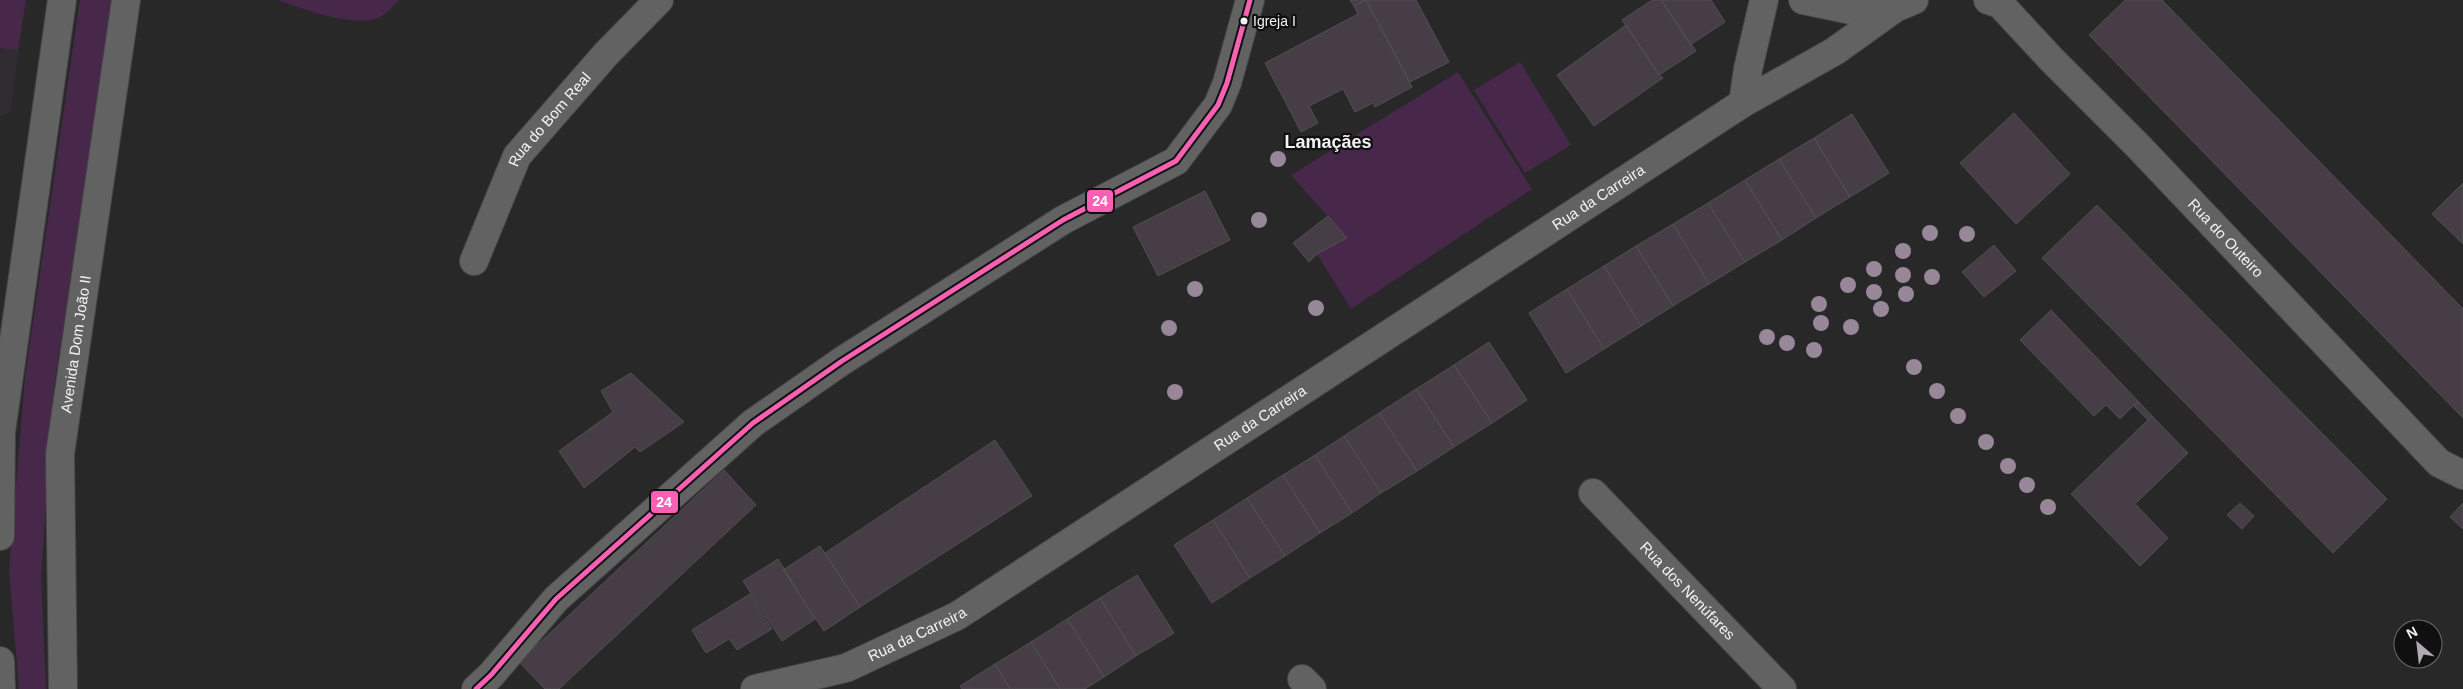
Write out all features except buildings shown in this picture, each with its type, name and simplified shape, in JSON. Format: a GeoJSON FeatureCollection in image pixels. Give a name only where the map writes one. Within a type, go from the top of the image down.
{"type":"FeatureCollection","features":[{"type":"Feature","properties":{"kind":"street"},"geometry":{"type":"LineString","coordinates":[[0,536],[1,432],[62,0]]}},
{"type":"Feature","properties":{"kind":"street","name":"Avenida Dom João II"},"geometry":{"type":"LineString","coordinates":[[63,689],[60,454],[126,0]]}},
{"type":"Feature","properties":{"kind":"street","name":"Rua do Bom Real"},"geometry":{"type":"LineString","coordinates":[[474,261],[517,156],[606,54],[660,0]]}},
{"type":"Feature","properties":{"kind":"street"},"geometry":{"type":"LineString","coordinates":[[476,689],[491,675],[556,598],[752,423],[842,361],[1063,220],[1176,161],[1218,105],[1227,82],[1250,0]]}},
{"type":"Feature","properties":{"kind":"street"},"geometry":{"type":"LineString","coordinates":[[1743,103],[1755,34],[1764,0]]}},
{"type":"Feature","properties":{"kind":"street","name":"Rua da Carreira"},"geometry":{"type":"LineString","coordinates":[[1803,0],[1856,11],[1904,4]]}},
{"type":"Feature","properties":{"kind":"street","name":"Rua do Outeiro"},"geometry":{"type":"LineString","coordinates":[[1988,0],[2000,4],[2052,60],[2138,146],[2439,463],[2463,475]]}},
{"type":"Feature","properties":{"kind":"street","name":"Rua da Carreira"},"geometry":{"type":"LineString","coordinates":[[755,689],[846,668],[958,616],[1743,103],[1835,51],[1904,4]]}},
{"type":"Feature","properties":{"kind":"street","name":"Rua dos Nenúfares"},"geometry":{"type":"LineString","coordinates":[[1592,493],[1782,689]]}},
{"type":"Feature","properties":{"kind":"street"},"geometry":{"type":"LineString","coordinates":[[0,661],[1,689]]}},
{"type":"Feature","properties":{"kind":"shaded area"},"geometry":{"type":"Polygon","coordinates":[[[0,0],[26,0],[10,112],[0,116],[0,0]]]}},
{"type":"Feature","properties":{"kind":"shaded area"},"geometry":{"type":"Polygon","coordinates":[[[0,0],[26,0],[18,50],[0,48],[0,0]]]}},
{"type":"Feature","properties":{"kind":"shaded area"},"geometry":{"type":"Polygon","coordinates":[[[80,0],[112,0],[85,193],[54,386],[41,578],[46,689],[19,689],[9,570],[25,377],[80,0]]]}},
{"type":"Feature","properties":{"kind":"shaded area"},"geometry":{"type":"Polygon","coordinates":[[[278,0],[399,0],[382,16],[372,20],[359,21],[330,17],[278,0]]]}},
{"type":"Feature","properties":{"kind":"shaded area"},"geometry":{"type":"Polygon","coordinates":[[[1520,62],[1571,145],[1525,173],[1474,90],[1520,62]]]}},
{"type":"Feature","properties":{"kind":"shaded area"},"geometry":{"type":"Polygon","coordinates":[[[1458,72],[1532,189],[1351,309],[1317,254],[1347,238],[1291,175],[1458,72]]]}},
{"type":"Feature","properties":{"kind":"transit line","name":"24"},"geometry":{"type":"LineString","coordinates":[[476,689],[491,675],[556,599],[753,423],[842,361],[1063,220],[1176,161],[1218,105],[1227,83],[1250,0]]}},
{"type":"Feature","properties":{"kind":"place","name":"Igreja I"},"geometry":{"type":"Point","coordinates":[1244,21]}},
{"type":"Feature","properties":{"kind":"district","name":"Lamaçães"},"geometry":{"type":"Point","coordinates":[1328,142]}}]}
